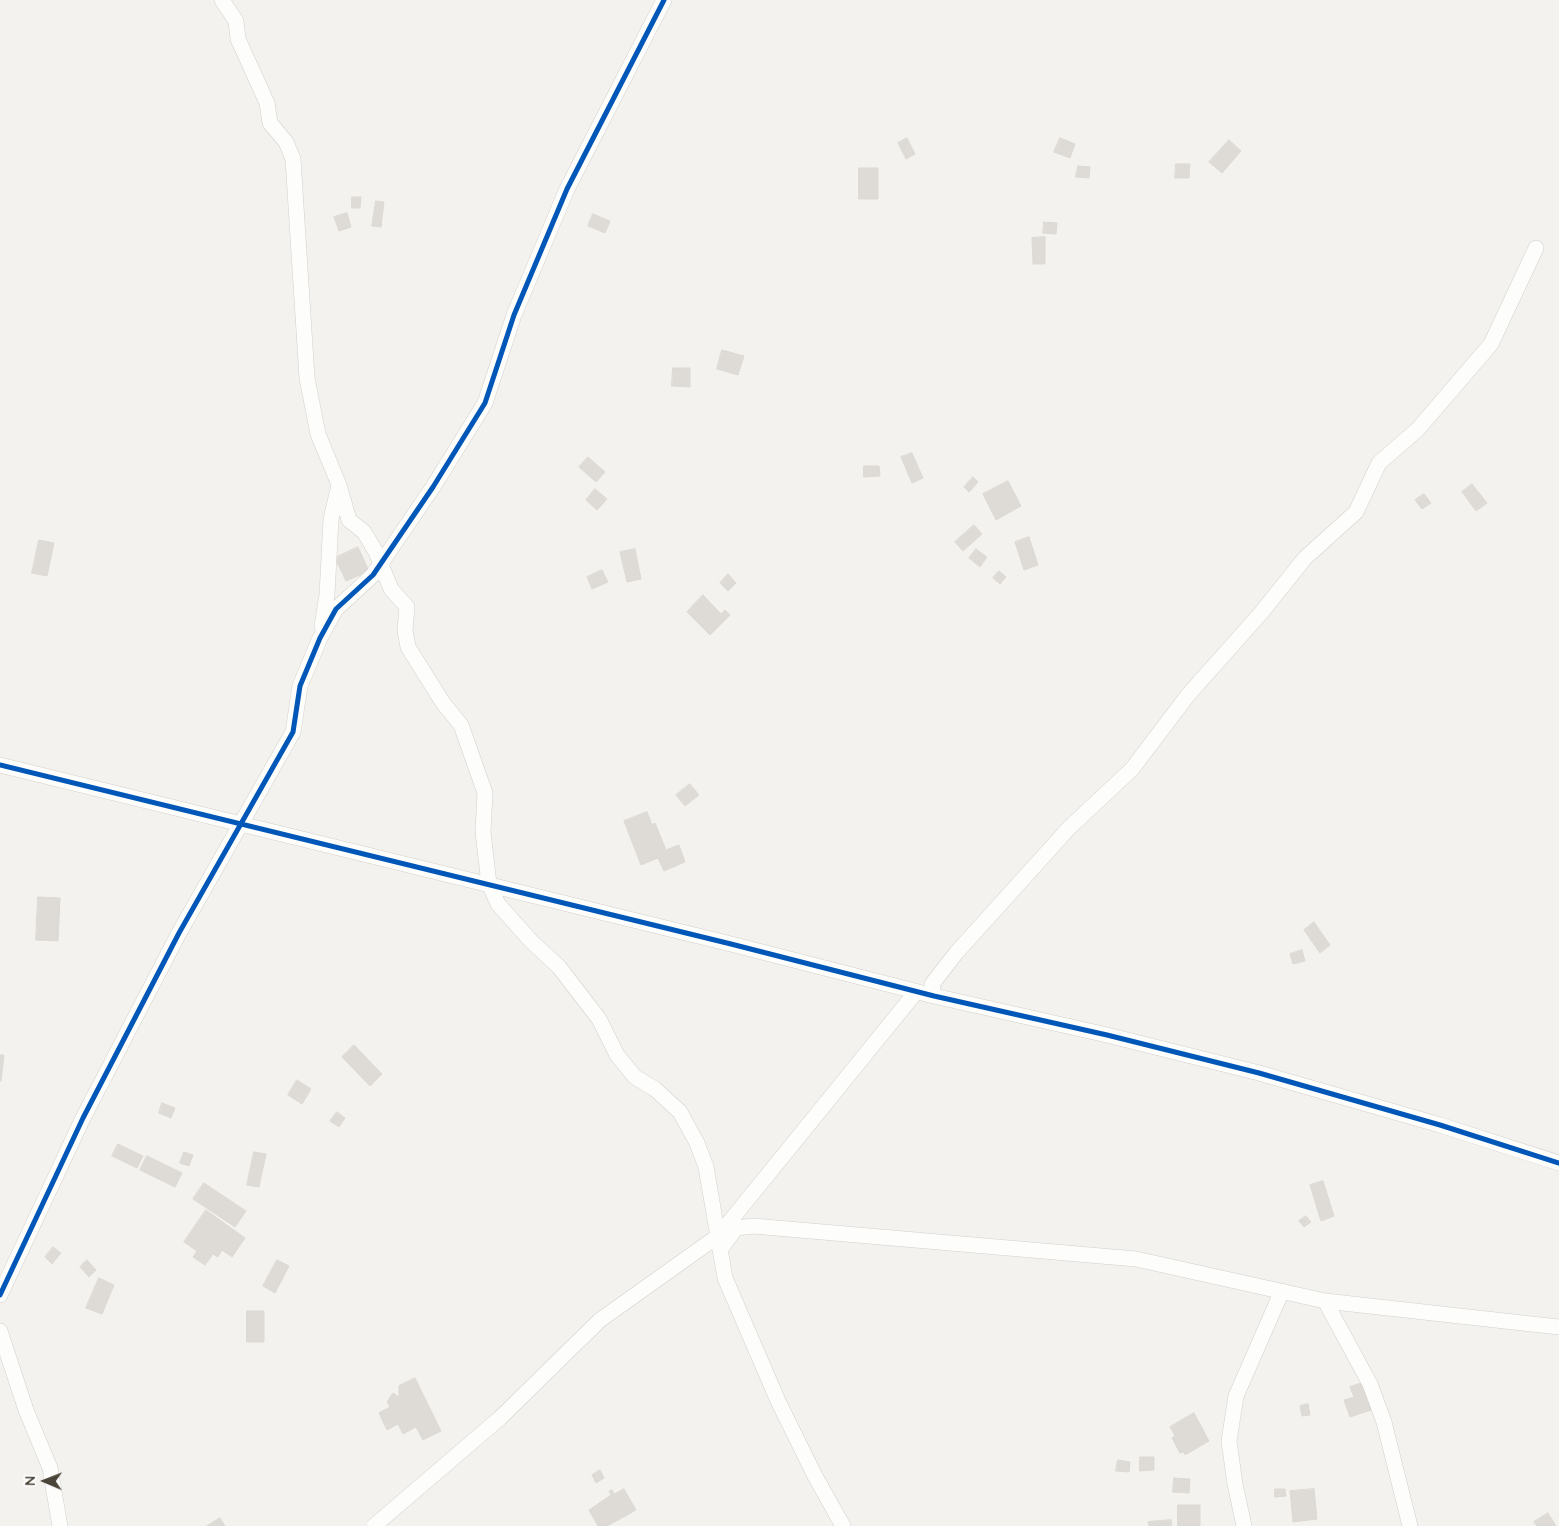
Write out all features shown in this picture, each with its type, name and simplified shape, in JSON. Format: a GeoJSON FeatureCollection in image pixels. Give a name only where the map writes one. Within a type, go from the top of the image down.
{"type":"FeatureCollection","features":[{"type":"Feature","properties":{"kind":"street"},"geometry":{"type":"LineString","coordinates":[[222,0],[236,21],[238,39],[267,103],[270,123],[286,142],[293,159],[307,378],[318,434],[339,485],[349,520],[364,532],[381,564],[391,589],[407,607],[405,630],[408,647],[443,702],[461,725],[484,793],[483,832],[489,884],[498,904],[531,941],[559,967],[599,1019],[617,1055],[635,1076],[655,1089],[680,1112],[697,1143],[706,1167],[725,1278],[778,1401],[815,1476],[843,1526]]}},
{"type":"Feature","properties":{"kind":"street"},"geometry":{"type":"LineString","coordinates":[[0,1295],[83,1118],[179,933],[243,824],[293,732],[300,686],[320,638],[336,609],[373,575],[381,564],[433,487],[485,404],[514,315],[567,189],[664,0]]}},
{"type":"Feature","properties":{"kind":"street"},"geometry":{"type":"LineString","coordinates":[[934,996],[932,984],[958,952],[1069,828],[1132,769],[1199,682],[1261,613],[1305,558],[1356,512],[1379,463],[1418,429],[1490,344],[1536,248]]}},
{"type":"Feature","properties":{"kind":"street"},"geometry":{"type":"LineString","coordinates":[[320,638],[327,595],[331,519],[339,485]]}},
{"type":"Feature","properties":{"kind":"street"},"geometry":{"type":"LineString","coordinates":[[0,765],[489,884],[916,992],[1107,1035],[1258,1073],[1440,1125],[1559,1163]]}},
{"type":"Feature","properties":{"kind":"street"},"geometry":{"type":"LineString","coordinates":[[719,1243],[916,992]]}},
{"type":"Feature","properties":{"kind":"street"},"geometry":{"type":"LineString","coordinates":[[374,1526],[500,1418],[600,1320],[719,1243],[736,1228],[753,1226],[802,1229],[1136,1259],[1326,1301],[1559,1326]]}},
{"type":"Feature","properties":{"kind":"street"},"geometry":{"type":"LineString","coordinates":[[1244,1526],[1235,1484],[1229,1441],[1236,1396],[1282,1291]]}},
{"type":"Feature","properties":{"kind":"street"},"geometry":{"type":"LineString","coordinates":[[1326,1301],[1373,1391],[1392,1450],[1410,1526]]}},
{"type":"Feature","properties":{"kind":"street"},"geometry":{"type":"LineString","coordinates":[[0,1331],[26,1410],[50,1468],[60,1526]]}},
{"type":"Feature","properties":{"kind":"building"},"geometry":{"type":"Polygon","coordinates":[[[907,138],[915,154],[906,159],[898,143],[907,138]]]}},
{"type":"Feature","properties":{"kind":"building"},"geometry":{"type":"Polygon","coordinates":[[[1060,138],[1075,144],[1070,158],[1054,152],[1060,138]]]}},
{"type":"Feature","properties":{"kind":"building"},"geometry":{"type":"Polygon","coordinates":[[[1229,140],[1241,151],[1222,173],[1209,162],[1229,140]]]}},
{"type":"Feature","properties":{"kind":"building"},"geometry":{"type":"Polygon","coordinates":[[[1176,164],[1190,164],[1189,178],[1175,178],[1176,164]]]}},
{"type":"Feature","properties":{"kind":"building"},"geometry":{"type":"Polygon","coordinates":[[[1078,166],[1090,167],[1089,178],[1076,177],[1078,166]]]}},
{"type":"Feature","properties":{"kind":"building"},"geometry":{"type":"Polygon","coordinates":[[[859,168],[878,168],[878,199],[859,199],[859,168]]]}},
{"type":"Feature","properties":{"kind":"building"},"geometry":{"type":"Polygon","coordinates":[[[352,197],[361,197],[360,208],[352,208],[352,197]]]}},
{"type":"Feature","properties":{"kind":"building"},"geometry":{"type":"Polygon","coordinates":[[[376,201],[384,202],[381,227],[372,226],[376,201]]]}},
{"type":"Feature","properties":{"kind":"building"},"geometry":{"type":"Polygon","coordinates":[[[347,213],[351,227],[339,231],[334,217],[347,213]]]}},
{"type":"Feature","properties":{"kind":"building"},"geometry":{"type":"Polygon","coordinates":[[[593,214],[610,221],[605,233],[588,226],[593,214]]]}},
{"type":"Feature","properties":{"kind":"building"},"geometry":{"type":"Polygon","coordinates":[[[1044,222],[1057,223],[1056,234],[1043,233],[1044,222]]]}},
{"type":"Feature","properties":{"kind":"building"},"geometry":{"type":"Polygon","coordinates":[[[1045,237],[1045,264],[1033,264],[1032,238],[1045,237]]]}},
{"type":"Feature","properties":{"kind":"building"},"geometry":{"type":"Polygon","coordinates":[[[722,350],[744,356],[738,375],[717,369],[722,350]]]}},
{"type":"Feature","properties":{"kind":"building"},"geometry":{"type":"Polygon","coordinates":[[[673,368],[690,368],[690,387],[672,386],[673,368]]]}},
{"type":"Feature","properties":{"kind":"building"},"geometry":{"type":"Polygon","coordinates":[[[912,453],[923,478],[912,483],[901,457],[912,453]]]}},
{"type":"Feature","properties":{"kind":"building"},"geometry":{"type":"Polygon","coordinates":[[[588,457],[605,472],[596,482],[579,467],[588,457]]]}},
{"type":"Feature","properties":{"kind":"building"},"geometry":{"type":"Polygon","coordinates":[[[864,466],[879,466],[880,476],[864,477],[864,466]]]}},
{"type":"Feature","properties":{"kind":"building"},"geometry":{"type":"Polygon","coordinates":[[[973,477],[978,482],[969,492],[964,487],[973,477]]]}},
{"type":"Feature","properties":{"kind":"building"},"geometry":{"type":"Polygon","coordinates":[[[1008,481],[1021,506],[996,520],[983,494],[1008,481]]]}},
{"type":"Feature","properties":{"kind":"building"},"geometry":{"type":"Polygon","coordinates":[[[1472,484],[1487,503],[1476,511],[1462,492],[1472,484]]]}},
{"type":"Feature","properties":{"kind":"building"},"geometry":{"type":"Polygon","coordinates":[[[595,489],[607,499],[597,510],[586,500],[595,489]]]}},
{"type":"Feature","properties":{"kind":"building"},"geometry":{"type":"Polygon","coordinates":[[[1424,494],[1431,503],[1422,509],[1415,500],[1424,494]]]}},
{"type":"Feature","properties":{"kind":"building"},"geometry":{"type":"Polygon","coordinates":[[[974,525],[982,534],[963,551],[955,542],[974,525]]]}},
{"type":"Feature","properties":{"kind":"building"},"geometry":{"type":"Polygon","coordinates":[[[1029,537],[1038,565],[1024,570],[1015,542],[1029,537]]]}},
{"type":"Feature","properties":{"kind":"building"},"geometry":{"type":"Polygon","coordinates":[[[39,540],[54,543],[47,576],[32,573],[39,540]]]}},
{"type":"Feature","properties":{"kind":"building"},"geometry":{"type":"Polygon","coordinates":[[[358,547],[369,571],[346,581],[335,558],[358,547]]]}},
{"type":"Feature","properties":{"kind":"building"},"geometry":{"type":"Polygon","coordinates":[[[635,549],[641,579],[627,582],[620,552],[635,549]]]}},
{"type":"Feature","properties":{"kind":"building"},"geometry":{"type":"Polygon","coordinates":[[[976,549],[987,557],[980,567],[969,558],[976,549]]]}},
{"type":"Feature","properties":{"kind":"building"},"geometry":{"type":"Polygon","coordinates":[[[602,570],[608,582],[592,589],[587,577],[602,570]]]}},
{"type":"Feature","properties":{"kind":"building"},"geometry":{"type":"Polygon","coordinates":[[[999,571],[1006,577],[1000,584],[993,578],[999,571]]]}},
{"type":"Feature","properties":{"kind":"building"},"geometry":{"type":"Polygon","coordinates":[[[728,574],[736,583],[728,591],[720,583],[728,574]]]}},
{"type":"Feature","properties":{"kind":"building"},"geometry":{"type":"Polygon","coordinates":[[[703,595],[721,614],[725,610],[730,615],[710,635],[687,612],[703,595]]]}},
{"type":"Feature","properties":{"kind":"building"},"geometry":{"type":"Polygon","coordinates":[[[690,784],[699,795],[685,806],[676,795],[690,784]]]}},
{"type":"Feature","properties":{"kind":"building"},"geometry":{"type":"Polygon","coordinates":[[[647,812],[652,825],[655,823],[666,850],[679,845],[685,862],[664,871],[658,858],[641,865],[624,821],[647,812]]]}},
{"type":"Feature","properties":{"kind":"building"},"geometry":{"type":"Polygon","coordinates":[[[38,897],[60,898],[58,941],[36,940],[38,897]]]}},
{"type":"Feature","properties":{"kind":"building"},"geometry":{"type":"Polygon","coordinates":[[[1314,922],[1330,945],[1320,953],[1304,930],[1314,922]]]}},
{"type":"Feature","properties":{"kind":"building"},"geometry":{"type":"Polygon","coordinates":[[[1302,950],[1305,961],[1293,964],[1290,954],[1302,950]]]}},
{"type":"Feature","properties":{"kind":"building"},"geometry":{"type":"Polygon","coordinates":[[[354,1045],[382,1074],[370,1086],[342,1057],[354,1045]]]}},
{"type":"Feature","properties":{"kind":"building"},"geometry":{"type":"Polygon","coordinates":[[[0,1055],[4,1055],[1,1081],[0,1081],[0,1055]]]}},
{"type":"Feature","properties":{"kind":"building"},"geometry":{"type":"Polygon","coordinates":[[[297,1080],[311,1089],[302,1104],[288,1095],[297,1080]]]}},
{"type":"Feature","properties":{"kind":"building"},"geometry":{"type":"Polygon","coordinates":[[[162,1103],[175,1108],[171,1118],[159,1113],[162,1103]]]}},
{"type":"Feature","properties":{"kind":"building"},"geometry":{"type":"Polygon","coordinates":[[[337,1112],[345,1118],[339,1127],[330,1121],[337,1112]]]}},
{"type":"Feature","properties":{"kind":"building"},"geometry":{"type":"Polygon","coordinates":[[[118,1144],[143,1156],[137,1168],[112,1156],[118,1144]]]}},
{"type":"Feature","properties":{"kind":"building"},"geometry":{"type":"Polygon","coordinates":[[[184,1152],[193,1155],[189,1166],[180,1163],[184,1152]]]}},
{"type":"Feature","properties":{"kind":"building"},"geometry":{"type":"Polygon","coordinates":[[[254,1152],[266,1154],[259,1187],[247,1185],[254,1152]]]}},
{"type":"Feature","properties":{"kind":"building"},"geometry":{"type":"Polygon","coordinates":[[[147,1156],[182,1173],[175,1187],[140,1170],[147,1156]]]}},
{"type":"Feature","properties":{"kind":"building"},"geometry":{"type":"Polygon","coordinates":[[[1323,1181],[1334,1216],[1321,1221],[1310,1185],[1323,1181]]]}},
{"type":"Feature","properties":{"kind":"building"},"geometry":{"type":"Polygon","coordinates":[[[204,1183],[246,1211],[235,1227],[193,1199],[204,1183]]]}},
{"type":"Feature","properties":{"kind":"building"},"geometry":{"type":"Polygon","coordinates":[[[206,1210],[245,1238],[232,1257],[222,1250],[218,1257],[213,1254],[205,1265],[193,1257],[197,1251],[184,1242],[206,1210]]]}},
{"type":"Feature","properties":{"kind":"building"},"geometry":{"type":"Polygon","coordinates":[[[1306,1216],[1311,1222],[1304,1227],[1299,1221],[1306,1216]]]}},
{"type":"Feature","properties":{"kind":"building"},"geometry":{"type":"Polygon","coordinates":[[[53,1247],[61,1253],[52,1264],[45,1257],[53,1247]]]}},
{"type":"Feature","properties":{"kind":"building"},"geometry":{"type":"Polygon","coordinates":[[[87,1260],[96,1270],[89,1277],[80,1267],[87,1260]]]}},
{"type":"Feature","properties":{"kind":"building"},"geometry":{"type":"Polygon","coordinates":[[[277,1260],[289,1266],[275,1293],[263,1286],[277,1260]]]}},
{"type":"Feature","properties":{"kind":"building"},"geometry":{"type":"Polygon","coordinates":[[[99,1278],[114,1285],[102,1314],[86,1308],[99,1278]]]}},
{"type":"Feature","properties":{"kind":"building"},"geometry":{"type":"Polygon","coordinates":[[[247,1311],[264,1311],[264,1342],[247,1342],[247,1311]]]}},
{"type":"Feature","properties":{"kind":"building"},"geometry":{"type":"Polygon","coordinates":[[[415,1378],[441,1431],[423,1440],[416,1427],[403,1434],[398,1424],[387,1430],[379,1413],[390,1407],[387,1402],[393,1393],[399,1397],[399,1386],[415,1378]]]}},
{"type":"Feature","properties":{"kind":"building"},"geometry":{"type":"Polygon","coordinates":[[[1362,1383],[1371,1410],[1350,1417],[1344,1400],[1354,1397],[1350,1387],[1362,1383]]]}},
{"type":"Feature","properties":{"kind":"building"},"geometry":{"type":"Polygon","coordinates":[[[1308,1404],[1310,1415],[1302,1416],[1300,1406],[1308,1404]]]}},
{"type":"Feature","properties":{"kind":"building"},"geometry":{"type":"Polygon","coordinates":[[[1194,1413],[1209,1441],[1185,1455],[1184,1452],[1180,1453],[1172,1438],[1175,1436],[1170,1427],[1194,1413]]]}},
{"type":"Feature","properties":{"kind":"building"},"geometry":{"type":"Polygon","coordinates":[[[1140,1457],[1154,1457],[1154,1470],[1140,1471],[1140,1457]]]}},
{"type":"Feature","properties":{"kind":"building"},"geometry":{"type":"Polygon","coordinates":[[[1118,1460],[1130,1462],[1129,1472],[1116,1471],[1118,1460]]]}},
{"type":"Feature","properties":{"kind":"building"},"geometry":{"type":"Polygon","coordinates":[[[600,1470],[604,1478],[596,1483],[592,1475],[600,1470]]]}},
{"type":"Feature","properties":{"kind":"building"},"geometry":{"type":"Polygon","coordinates":[[[1174,1478],[1190,1479],[1189,1493],[1173,1492],[1174,1478]]]}},
{"type":"Feature","properties":{"kind":"building"},"geometry":{"type":"Polygon","coordinates":[[[624,1489],[636,1510],[607,1526],[598,1526],[589,1510],[611,1495],[609,1491],[612,1490],[614,1494],[624,1489]]]}},
{"type":"Feature","properties":{"kind":"building"},"geometry":{"type":"Polygon","coordinates":[[[1275,1489],[1285,1489],[1286,1496],[1275,1497],[1275,1489]]]}},
{"type":"Feature","properties":{"kind":"building"},"geometry":{"type":"Polygon","coordinates":[[[1314,1489],[1317,1519],[1293,1522],[1290,1491],[1314,1489]]]}},
{"type":"Feature","properties":{"kind":"building"},"geometry":{"type":"Polygon","coordinates":[[[1178,1505],[1200,1505],[1200,1526],[1178,1526],[1178,1505]]]}},
{"type":"Feature","properties":{"kind":"building"},"geometry":{"type":"Polygon","coordinates":[[[1548,1513],[1556,1526],[1537,1526],[1534,1522],[1548,1513]]]}},
{"type":"Feature","properties":{"kind":"building"},"geometry":{"type":"Polygon","coordinates":[[[220,1518],[225,1526],[207,1526],[220,1518]]]}},
{"type":"Feature","properties":{"kind":"building"},"geometry":{"type":"Polygon","coordinates":[[[1171,1520],[1172,1526],[1149,1526],[1148,1522],[1171,1520]]]}},
{"type":"Feature","properties":{"kind":"cycle path"},"geometry":{"type":"LineString","coordinates":[[0,1295],[83,1118],[179,933],[293,732],[300,686],[320,638],[336,609],[373,575],[433,487],[485,403],[514,315],[567,189],[664,0]]}},
{"type":"Feature","properties":{"kind":"cycle path"},"geometry":{"type":"LineString","coordinates":[[0,765],[731,944],[934,996],[1107,1035],[1259,1073],[1440,1125],[1559,1163]]}}]}
